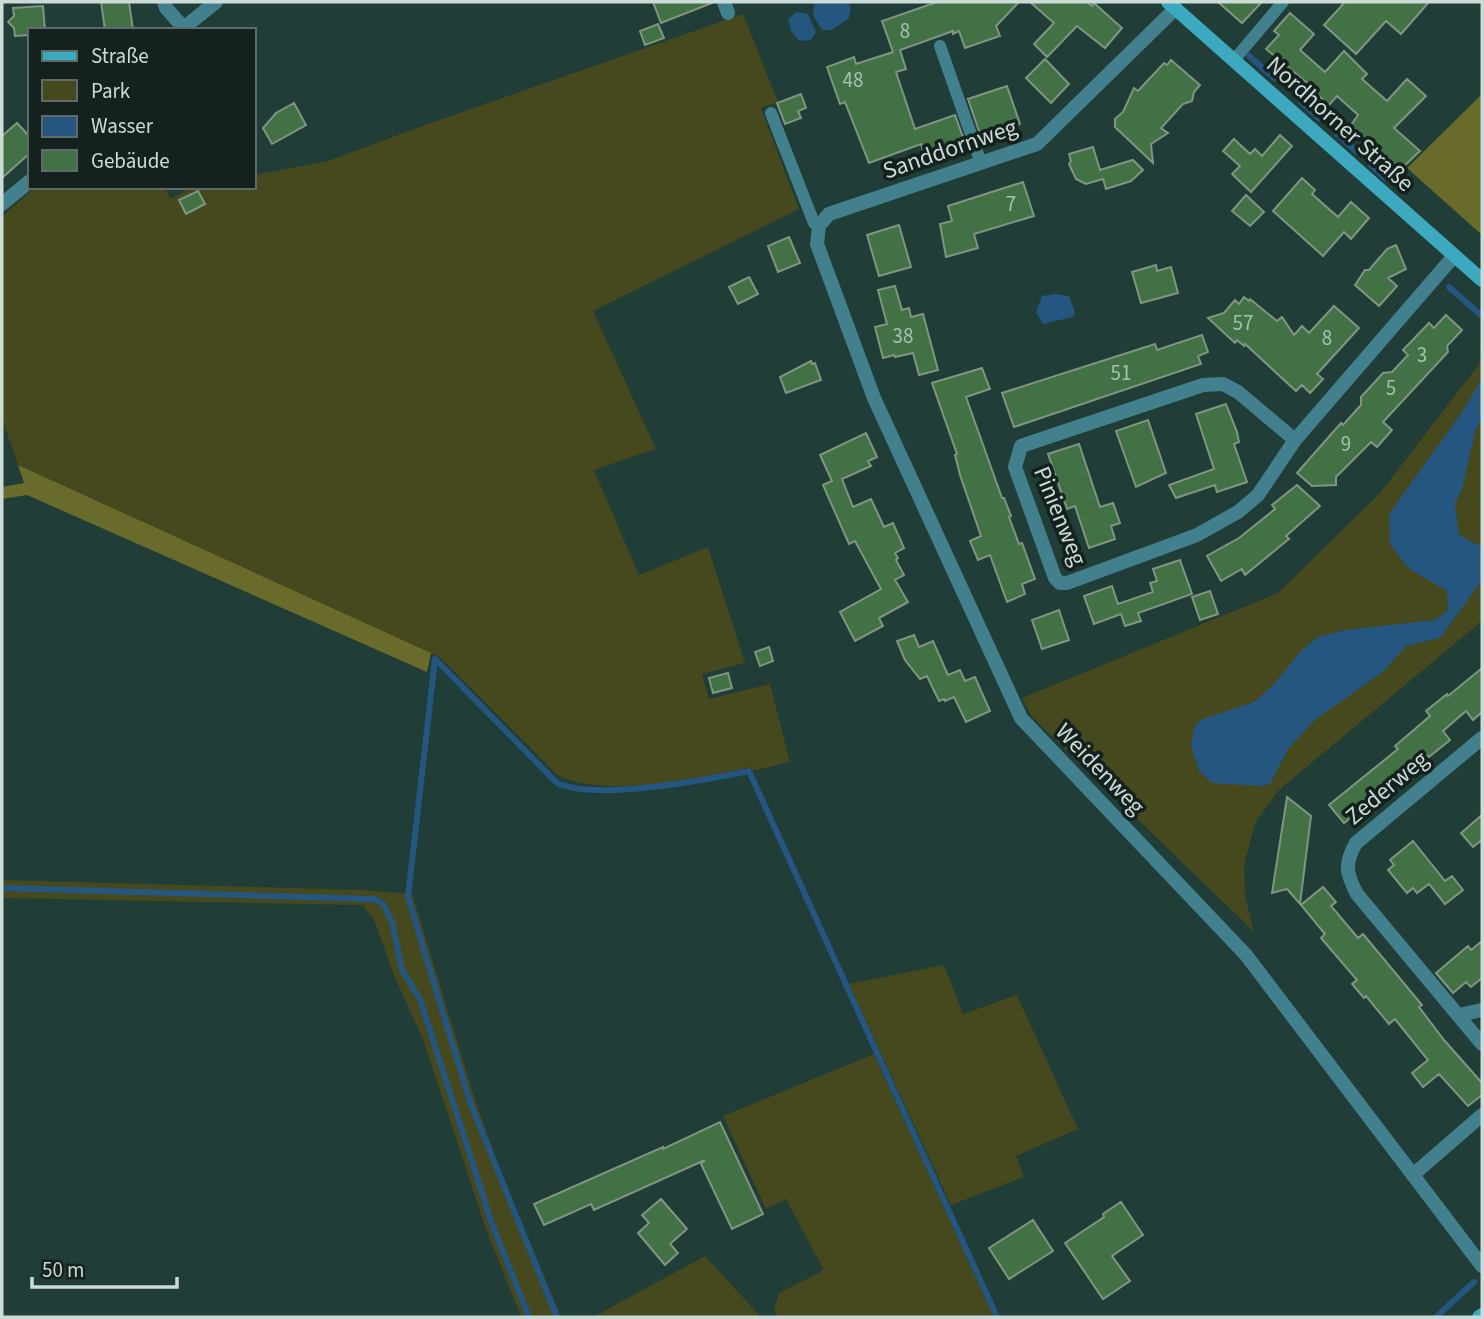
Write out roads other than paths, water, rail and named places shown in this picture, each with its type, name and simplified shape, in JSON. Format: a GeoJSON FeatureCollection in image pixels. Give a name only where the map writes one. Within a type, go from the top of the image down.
{"type":"FeatureCollection","features":[{"type":"Feature","properties":{"kind":"street"},"geometry":{"type":"LineString","coordinates":[[164,2],[181,28]]}},
{"type":"Feature","properties":{"kind":"street"},"geometry":{"type":"LineString","coordinates":[[183,28],[216,2]]}},
{"type":"Feature","properties":{"kind":"street","name":"Nordhorner Straße"},"geometry":{"type":"LineString","coordinates":[[1171,4],[1482,280]]}},
{"type":"Feature","properties":{"kind":"street","name":"Sanddornweg"},"geometry":{"type":"LineString","coordinates":[[819,226],[829,214],[1037,144],[1171,4]]}},
{"type":"Feature","properties":{"kind":"street"},"geometry":{"type":"LineString","coordinates":[[2,205],[28,183]]}},
{"type":"Feature","properties":{"kind":"street","name":"Weidenweg"},"geometry":{"type":"LineString","coordinates":[[819,226],[817,244],[874,398],[1021,718],[1246,956],[1482,1266]]}},
{"type":"Feature","properties":{"kind":"street","name":"Pinienweg"},"geometry":{"type":"LineString","coordinates":[[1296,440],[1238,392],[1223,384],[1203,385],[1021,446],[1014,467],[1055,578],[1060,583],[1067,583],[1197,535],[1238,512],[1258,495],[1296,440],[1454,256]]}},
{"type":"Feature","properties":{"kind":"street","name":"Zederweg"},"geometry":{"type":"LineString","coordinates":[[1482,738],[1356,843],[1348,858],[1348,877],[1357,894],[1482,1044]]}},
{"type":"Feature","properties":{"kind":"street"},"geometry":{"type":"LineString","coordinates":[[1459,1015],[1482,1010]]}},
{"type":"Feature","properties":{"kind":"street"},"geometry":{"type":"LineString","coordinates":[[1413,1174],[1482,1115]]}},
{"type":"Feature","properties":{"kind":"lane"},"geometry":{"type":"LineString","coordinates":[[1234,61],[1283,2]]}},
{"type":"Feature","properties":{"kind":"lane"},"geometry":{"type":"LineString","coordinates":[[940,47],[981,163]]}},
{"type":"Feature","properties":{"kind":"lane"},"geometry":{"type":"LineString","coordinates":[[771,113],[814,223],[819,226]]}},
{"type":"Feature","properties":{"kind":"water"},"geometry":{"type":"Polygon","coordinates":[[[814,2],[849,2],[849,18],[832,30],[822,30],[813,15],[814,2]]]}},
{"type":"Feature","properties":{"kind":"water"},"geometry":{"type":"Polygon","coordinates":[[[796,12],[808,14],[816,32],[811,40],[799,41],[791,31],[788,20],[796,12]]]}},
{"type":"Feature","properties":{"kind":"water"},"geometry":{"type":"Polygon","coordinates":[[[1042,296],[1069,296],[1075,312],[1073,317],[1043,324],[1036,312],[1042,296]]]}},
{"type":"Feature","properties":{"kind":"water"},"geometry":{"type":"Polygon","coordinates":[[[1482,372],[1482,419],[1475,431],[1463,486],[1455,504],[1459,535],[1482,547],[1482,580],[1440,638],[1406,646],[1383,672],[1316,719],[1288,749],[1270,784],[1262,786],[1212,783],[1199,771],[1191,746],[1194,727],[1203,719],[1254,702],[1273,685],[1302,650],[1318,637],[1345,630],[1435,620],[1448,610],[1447,591],[1409,569],[1390,544],[1389,514],[1462,412],[1480,382],[1482,372]]]}},
{"type":"Feature","properties":{"kind":"waterway"},"geometry":{"type":"LineString","coordinates":[[1249,56],[1274,78]]}},
{"type":"Feature","properties":{"kind":"waterway"},"geometry":{"type":"LineString","coordinates":[[1301,102],[1320,119]]}},
{"type":"Feature","properties":{"kind":"waterway"},"geometry":{"type":"LineString","coordinates":[[1337,134],[1357,152]]}},
{"type":"Feature","properties":{"kind":"waterway"},"geometry":{"type":"LineString","coordinates":[[1371,165],[1385,178]]}},
{"type":"Feature","properties":{"kind":"waterway"},"geometry":{"type":"LineString","coordinates":[[1449,287],[1482,316]]}},
{"type":"Feature","properties":{"kind":"waterway"},"geometry":{"type":"LineString","coordinates":[[435,659],[557,783],[575,788],[623,789],[749,771],[997,1317]]}},
{"type":"Feature","properties":{"kind":"waterway"},"geometry":{"type":"LineString","coordinates":[[435,659],[408,897],[470,1102],[557,1317]]}},
{"type":"Feature","properties":{"kind":"waterway"},"geometry":{"type":"LineString","coordinates":[[2,888],[375,899],[384,905],[392,922],[402,970],[420,999],[492,1224],[529,1317]]}},
{"type":"Feature","properties":{"kind":"waterway"},"geometry":{"type":"LineString","coordinates":[[1436,1317],[1474,1282]]}}]}
